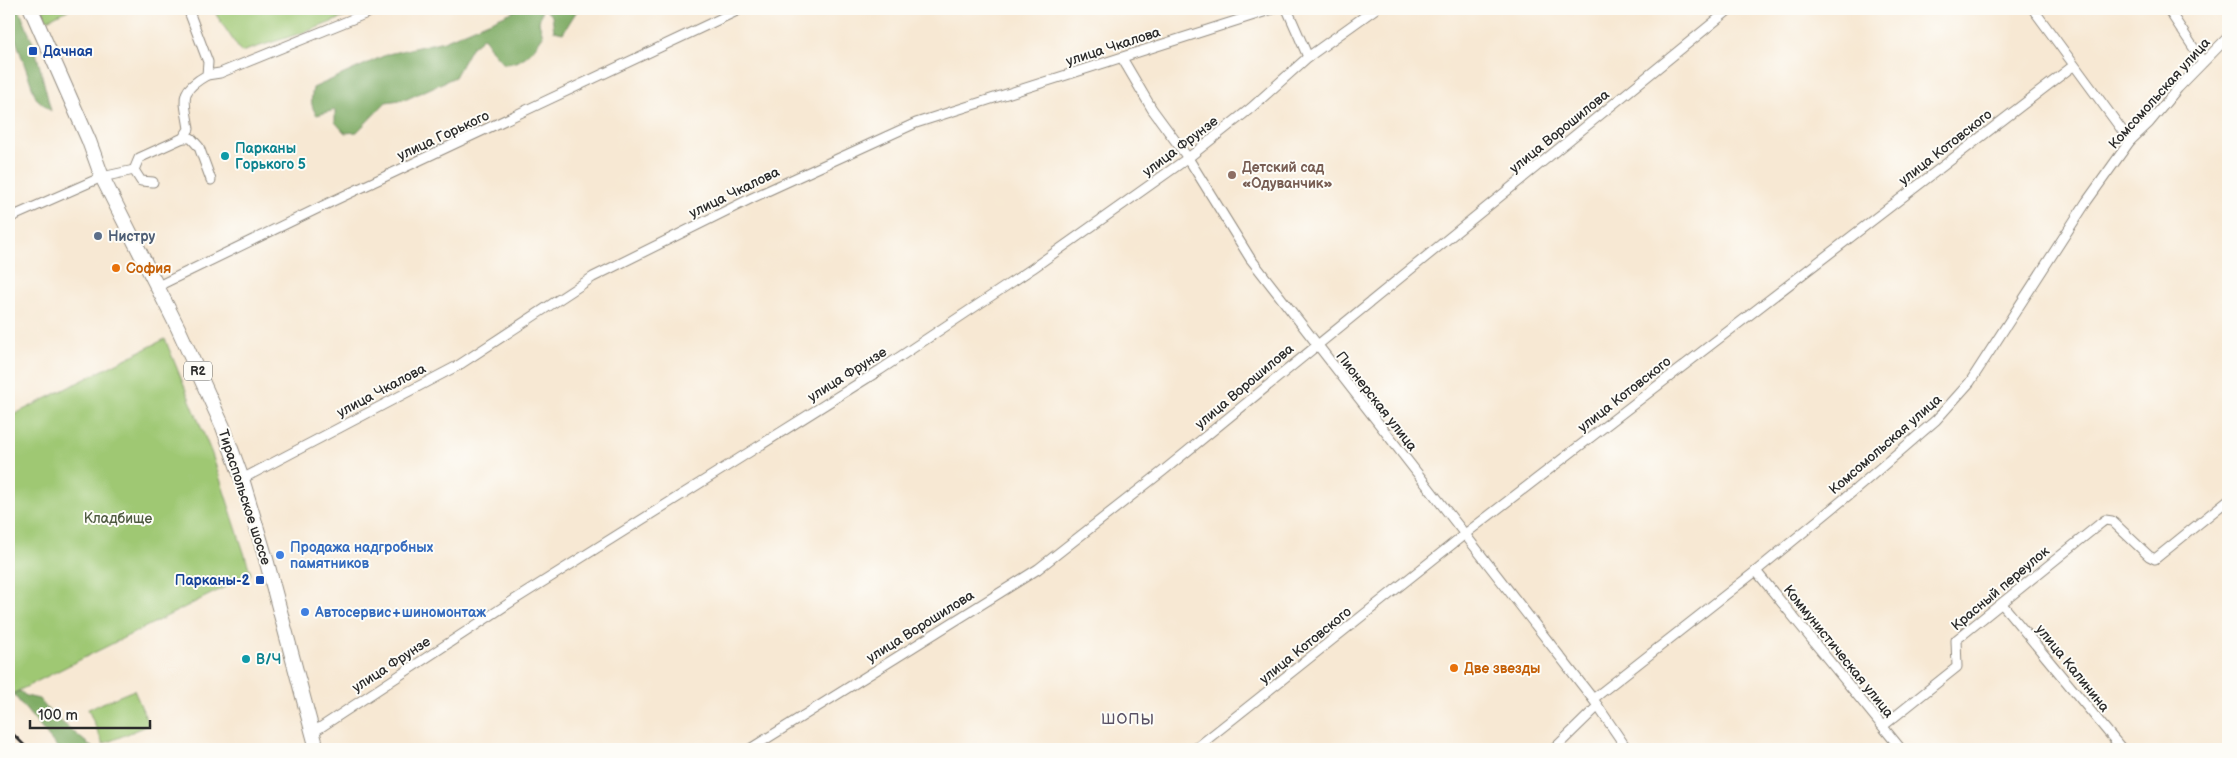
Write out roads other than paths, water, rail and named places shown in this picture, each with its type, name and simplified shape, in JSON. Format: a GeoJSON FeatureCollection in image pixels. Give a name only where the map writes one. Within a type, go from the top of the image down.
{"type":"FeatureCollection","features":[{"type":"Feature","properties":{"kind":"main road","name":"Тираспольское шоссе"},"geometry":{"type":"LineString","coordinates":[[32,10],[89,141],[102,177],[158,286],[223,427],[242,479],[317,749]]}},
{"type":"Feature","properties":{"kind":"street"},"geometry":{"type":"LineString","coordinates":[[188,9],[208,62],[207,76]]}},
{"type":"Feature","properties":{"kind":"street"},"geometry":{"type":"LineString","coordinates":[[183,138],[189,129],[184,95],[191,84],[377,9]]}},
{"type":"Feature","properties":{"kind":"street","name":"улица Горького"},"geometry":{"type":"LineString","coordinates":[[158,286],[333,201],[741,9]]}},
{"type":"Feature","properties":{"kind":"street","name":"улица Чкалова"},"geometry":{"type":"LineString","coordinates":[[242,479],[459,364],[593,277],[752,198],[916,124],[1273,9]]}},
{"type":"Feature","properties":{"kind":"street"},"geometry":{"type":"LineString","coordinates":[[1287,9],[1308,57]]}},
{"type":"Feature","properties":{"kind":"street","name":"улица Фрунзе"},"geometry":{"type":"LineString","coordinates":[[312,733],[514,600],[880,370],[1032,268],[1188,158],[1250,108],[1308,57],[1375,9]]}},
{"type":"Feature","properties":{"kind":"street","name":"улица Ворошилова"},"geometry":{"type":"LineString","coordinates":[[750,749],[1038,569],[1163,471],[1730,9]]}},
{"type":"Feature","properties":{"kind":"street"},"geometry":{"type":"LineString","coordinates":[[2033,9],[2073,66],[2130,141]]}},
{"type":"Feature","properties":{"kind":"street"},"geometry":{"type":"LineString","coordinates":[[2168,9],[2203,62]]}},
{"type":"Feature","properties":{"kind":"street","name":"Комсомольская улица"},"geometry":{"type":"LineString","coordinates":[[1554,749],[1595,703],[1864,483],[1951,405],[1970,382],[2087,201],[2130,141],[2228,37]]}},
{"type":"Feature","properties":{"kind":"street","name":"Пионерская улица"},"geometry":{"type":"LineString","coordinates":[[1122,58],[1152,109],[1188,158],[1250,258],[1595,703],[1627,749]]}},
{"type":"Feature","properties":{"kind":"street","name":"улица Котовского"},"geometry":{"type":"LineString","coordinates":[[1195,749],[1465,534],[2073,66]]}},
{"type":"Feature","properties":{"kind":"street"},"geometry":{"type":"LineString","coordinates":[[134,170],[139,158],[183,138],[192,138],[199,147],[211,180]]}},
{"type":"Feature","properties":{"kind":"street"},"geometry":{"type":"LineString","coordinates":[[9,218],[102,177],[134,170]]}},
{"type":"Feature","properties":{"kind":"street"},"geometry":{"type":"LineString","coordinates":[[134,170],[141,181],[153,182]]}},
{"type":"Feature","properties":{"kind":"street","name":"Красный переулок"},"geometry":{"type":"LineString","coordinates":[[1883,726],[1957,667],[1956,640],[2101,523],[2109,520],[2116,524],[2149,556],[2156,559],[2228,500]]}},
{"type":"Feature","properties":{"kind":"street","name":"Коммунистическая улица"},"geometry":{"type":"LineString","coordinates":[[1756,572],[1901,749]]}},
{"type":"Feature","properties":{"kind":"street","name":"улица Калинина"},"geometry":{"type":"LineString","coordinates":[[2002,604],[2122,749]]}},
{"type":"Feature","properties":{"kind":"railway"},"geometry":{"type":"LineString","coordinates":[[9,730],[28,749]]}},
{"type":"Feature","properties":{"kind":"place","name":"Дачная"},"geometry":{"type":"Point","coordinates":[33,51]}},
{"type":"Feature","properties":{"kind":"place","name":"Парканы Горького 5"},"geometry":{"type":"Point","coordinates":[225,156]}},
{"type":"Feature","properties":{"kind":"place","name":"Детский сад «Одуванчик»"},"geometry":{"type":"Point","coordinates":[1232,175]}},
{"type":"Feature","properties":{"kind":"place","name":"Нистру"},"geometry":{"type":"Point","coordinates":[98,236]}},
{"type":"Feature","properties":{"kind":"place","name":"София"},"geometry":{"type":"Point","coordinates":[116,268]}},
{"type":"Feature","properties":{"kind":"place","name":"Продажа надгробных памятников"},"geometry":{"type":"Point","coordinates":[280,555]}},
{"type":"Feature","properties":{"kind":"place","name":"Парканы-2"},"geometry":{"type":"Point","coordinates":[260,580]}},
{"type":"Feature","properties":{"kind":"place","name":"Автосервис+шиномонтаж"},"geometry":{"type":"Point","coordinates":[305,612]}},
{"type":"Feature","properties":{"kind":"place","name":"В/Ч"},"geometry":{"type":"Point","coordinates":[246,659]}},
{"type":"Feature","properties":{"kind":"place","name":"Две звезды"},"geometry":{"type":"Point","coordinates":[1454,668]}},
{"type":"Feature","properties":{"kind":"district","name":"ШОПЫ"},"geometry":{"type":"Point","coordinates":[1128,719]}},
{"type":"Feature","properties":{"kind":"park label","name":"Кладбище"},"geometry":{"type":"Point","coordinates":[118,518]}}]}
